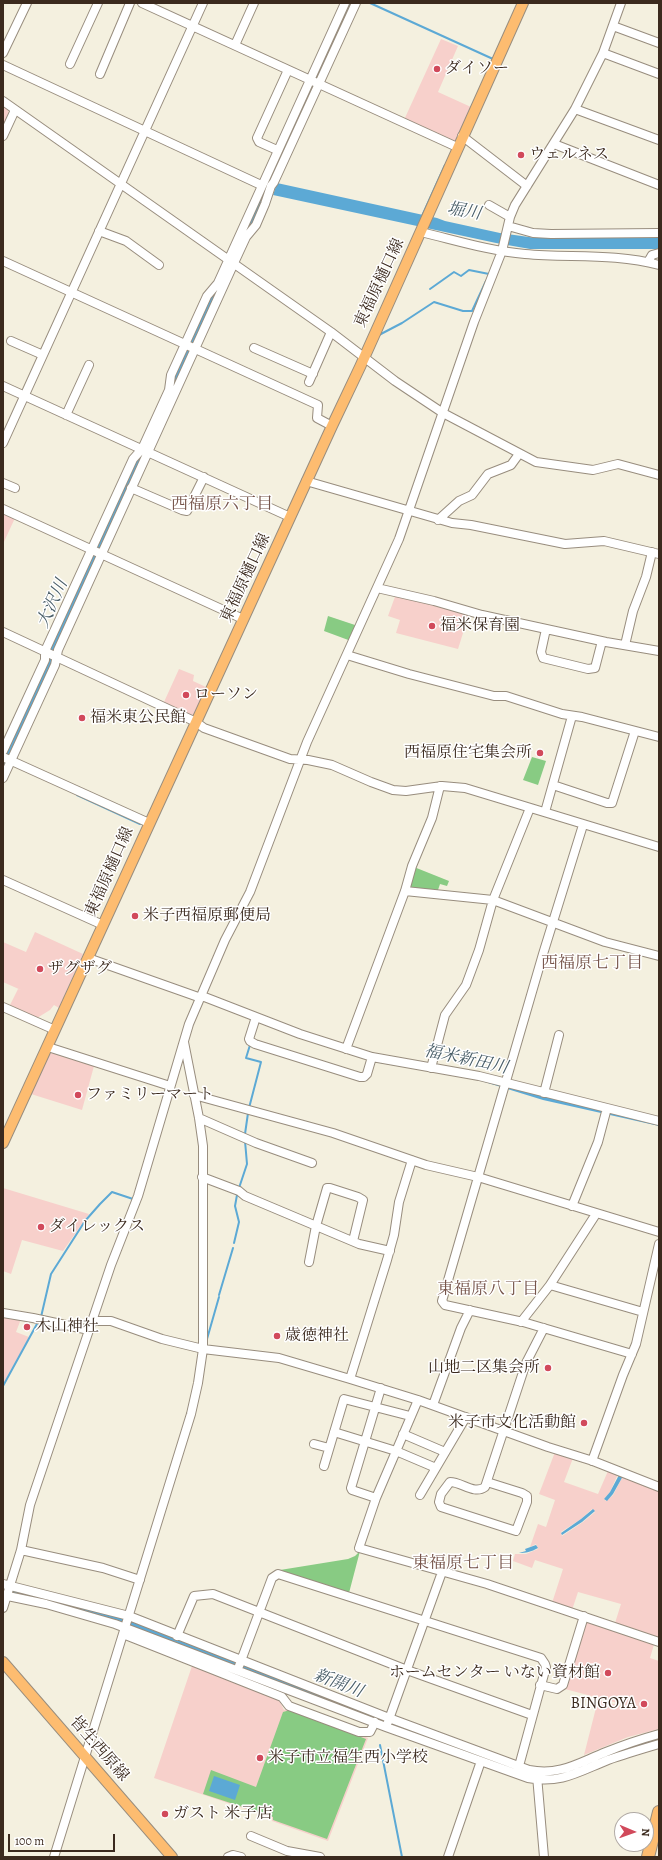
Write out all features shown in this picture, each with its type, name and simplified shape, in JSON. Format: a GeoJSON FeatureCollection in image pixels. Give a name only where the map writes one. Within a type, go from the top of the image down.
{"type":"FeatureCollection","features":[{"type":"Feature","properties":{"kind":"highway"},"geometry":{"type":"LineString","coordinates":[[648,1857],[659,1812]]}},
{"type":"Feature","properties":{"kind":"main road","name":"東福原樋口線"},"geometry":{"type":"LineString","coordinates":[[3,1142],[6,1128],[48,1047],[149,823],[364,357],[523,3]]}},
{"type":"Feature","properties":{"kind":"main road","name":"皆生西原線"},"geometry":{"type":"LineString","coordinates":[[3,1662],[172,1857]]}},
{"type":"Feature","properties":{"kind":"street"},"geometry":{"type":"LineString","coordinates":[[3,53],[26,3]]}},
{"type":"Feature","properties":{"kind":"street"},"geometry":{"type":"LineString","coordinates":[[70,64],[98,3]]}},
{"type":"Feature","properties":{"kind":"street"},"geometry":{"type":"LineString","coordinates":[[100,74],[130,3]]}},
{"type":"Feature","properties":{"kind":"street"},"geometry":{"type":"LineString","coordinates":[[142,3],[457,148]]}},
{"type":"Feature","properties":{"kind":"street"},"geometry":{"type":"LineString","coordinates":[[3,443],[203,3]]}},
{"type":"Feature","properties":{"kind":"street"},"geometry":{"type":"LineString","coordinates":[[235,46],[254,3]]}},
{"type":"Feature","properties":{"kind":"street"},"geometry":{"type":"LineString","coordinates":[[3,751],[45,660],[51,654],[101,554],[131,488],[169,390],[171,375],[190,346],[207,296],[218,283],[246,237],[256,225],[265,204],[267,194],[274,182],[345,3]]}},
{"type":"Feature","properties":{"kind":"street"},"geometry":{"type":"LineString","coordinates":[[231,262],[261,185],[277,150],[356,3]]}},
{"type":"Feature","properties":{"kind":"street"},"geometry":{"type":"LineString","coordinates":[[3,1608],[7,1590],[20,1550],[30,1505],[89,1330],[91,1320],[138,1196],[189,1024],[226,940],[250,892],[309,736],[399,539],[474,322],[502,251],[510,217],[527,186],[575,109],[603,53],[620,3]]}},
{"type":"Feature","properties":{"kind":"street"},"geometry":{"type":"LineString","coordinates":[[613,26],[659,43]]}},
{"type":"Feature","properties":{"kind":"street"},"geometry":{"type":"LineString","coordinates":[[603,53],[659,74]]}},
{"type":"Feature","properties":{"kind":"street"},"geometry":{"type":"LineString","coordinates":[[3,65],[145,129],[261,185]]}},
{"type":"Feature","properties":{"kind":"street"},"geometry":{"type":"LineString","coordinates":[[277,150],[259,142],[257,138],[288,70]]}},
{"type":"Feature","properties":{"kind":"street"},"geometry":{"type":"LineString","coordinates":[[3,101],[331,332],[395,381],[443,413],[519,454],[540,463],[599,470],[618,464],[659,475]]}},
{"type":"Feature","properties":{"kind":"street"},"geometry":{"type":"LineString","coordinates":[[575,109],[659,140]]}},
{"type":"Feature","properties":{"kind":"street"},"geometry":{"type":"LineString","coordinates":[[3,136],[15,110]]}},
{"type":"Feature","properties":{"kind":"street"},"geometry":{"type":"LineString","coordinates":[[462,136],[527,186]]}},
{"type":"Feature","properties":{"kind":"street"},"geometry":{"type":"LineString","coordinates":[[554,144],[659,185]]}},
{"type":"Feature","properties":{"kind":"street"},"geometry":{"type":"LineString","coordinates":[[489,205],[510,217]]}},
{"type":"Feature","properties":{"kind":"street"},"geometry":{"type":"LineString","coordinates":[[421,230],[502,251],[526,254],[612,256],[659,264]]}},
{"type":"Feature","properties":{"kind":"street"},"geometry":{"type":"LineString","coordinates":[[507,230],[551,234],[659,233]]}},
{"type":"Feature","properties":{"kind":"street"},"geometry":{"type":"LineString","coordinates":[[99,231],[126,241],[159,265]]}},
{"type":"Feature","properties":{"kind":"street"},"geometry":{"type":"LineString","coordinates":[[648,262],[652,255],[659,253]]}},
{"type":"Feature","properties":{"kind":"street"},"geometry":{"type":"LineString","coordinates":[[3,261],[318,405],[316,418],[332,426]]}},
{"type":"Feature","properties":{"kind":"street"},"geometry":{"type":"LineString","coordinates":[[254,348],[311,378],[331,332]]}},
{"type":"Feature","properties":{"kind":"street"},"geometry":{"type":"LineString","coordinates":[[11,341],[43,355]]}},
{"type":"Feature","properties":{"kind":"street"},"geometry":{"type":"LineString","coordinates":[[66,415],[89,365]]}},
{"type":"Feature","properties":{"kind":"street"},"geometry":{"type":"LineString","coordinates":[[3,386],[290,517]]}},
{"type":"Feature","properties":{"kind":"street"},"geometry":{"type":"LineString","coordinates":[[3,778],[8,759],[55,665],[51,654],[91,549],[133,459],[145,451]]}},
{"type":"Feature","properties":{"kind":"street"},"geometry":{"type":"LineString","coordinates":[[438,520],[459,501],[472,496],[488,474],[508,467],[519,454]]}},
{"type":"Feature","properties":{"kind":"street"},"geometry":{"type":"LineString","coordinates":[[131,488],[187,511],[204,477]]}},
{"type":"Feature","properties":{"kind":"street"},"geometry":{"type":"LineString","coordinates":[[306,482],[438,520],[565,544],[604,541],[656,553],[633,611],[625,645]]}},
{"type":"Feature","properties":{"kind":"street"},"geometry":{"type":"LineString","coordinates":[[3,483],[15,488]]}},
{"type":"Feature","properties":{"kind":"street"},"geometry":{"type":"LineString","coordinates":[[3,509],[243,619]]}},
{"type":"Feature","properties":{"kind":"street"},"geometry":{"type":"LineString","coordinates":[[377,588],[434,601],[482,615],[602,641],[659,651]]}},
{"type":"Feature","properties":{"kind":"street"},"geometry":{"type":"LineString","coordinates":[[546,628],[541,652],[542,658],[567,664],[592,669],[596,665],[602,641]]}},
{"type":"Feature","properties":{"kind":"street"},"geometry":{"type":"LineString","coordinates":[[3,632],[196,722],[204,728],[290,759],[308,760],[332,765],[393,790],[406,791],[440,786],[465,788],[659,847]]}},
{"type":"Feature","properties":{"kind":"street"},"geometry":{"type":"LineString","coordinates":[[347,654],[409,674],[494,696],[506,696],[572,716],[582,717],[659,736]]}},
{"type":"Feature","properties":{"kind":"street"},"geometry":{"type":"LineString","coordinates":[[545,812],[554,785],[572,716]]}},
{"type":"Feature","properties":{"kind":"street"},"geometry":{"type":"LineString","coordinates":[[554,785],[607,803],[612,803],[635,731]]}},
{"type":"Feature","properties":{"kind":"street"},"geometry":{"type":"LineString","coordinates":[[8,759],[149,823]]}},
{"type":"Feature","properties":{"kind":"street"},"geometry":{"type":"LineString","coordinates":[[346,1049],[405,891],[412,866],[432,818],[440,786]]}},
{"type":"Feature","properties":{"kind":"street"},"geometry":{"type":"LineString","coordinates":[[431,1068],[446,1015],[466,985],[477,956],[493,900],[530,808]]}},
{"type":"Feature","properties":{"kind":"street"},"geometry":{"type":"LineString","coordinates":[[583,825],[553,922],[442,1301],[444,1305],[521,1322],[632,1354]]}},
{"type":"Feature","properties":{"kind":"street"},"geometry":{"type":"LineString","coordinates":[[3,880],[103,925]]}},
{"type":"Feature","properties":{"kind":"street"},"geometry":{"type":"LineString","coordinates":[[405,891],[493,900],[605,942],[659,956]]}},
{"type":"Feature","properties":{"kind":"street"},"geometry":{"type":"LineString","coordinates":[[88,958],[256,1016],[300,1034],[346,1049],[371,1060],[431,1068],[544,1093],[606,1111],[659,1121]]}},
{"type":"Feature","properties":{"kind":"street"},"geometry":{"type":"LineString","coordinates":[[3,1007],[55,1030]]}},
{"type":"Feature","properties":{"kind":"street"},"geometry":{"type":"LineString","coordinates":[[256,1016],[249,1039],[255,1044],[360,1077],[365,1076],[371,1060]]}},
{"type":"Feature","properties":{"kind":"street"},"geometry":{"type":"LineString","coordinates":[[544,1093],[559,1035]]}},
{"type":"Feature","properties":{"kind":"street"},"geometry":{"type":"LineString","coordinates":[[54,1857],[191,1414],[198,1384],[203,1349],[202,1146],[199,1118],[184,1042]]}},
{"type":"Feature","properties":{"kind":"street"},"geometry":{"type":"LineString","coordinates":[[48,1047],[170,1086]]}},
{"type":"Feature","properties":{"kind":"street"},"geometry":{"type":"LineString","coordinates":[[194,1095],[332,1133],[412,1160],[478,1177],[659,1232]]}},
{"type":"Feature","properties":{"kind":"street"},"geometry":{"type":"LineString","coordinates":[[572,1206],[598,1142],[606,1111]]}},
{"type":"Feature","properties":{"kind":"street"},"geometry":{"type":"LineString","coordinates":[[199,1118],[256,1143],[312,1163]]}},
{"type":"Feature","properties":{"kind":"street"},"geometry":{"type":"LineString","coordinates":[[350,1378],[390,1251],[399,1202],[412,1160]]}},
{"type":"Feature","properties":{"kind":"street"},"geometry":{"type":"LineString","coordinates":[[202,1178],[239,1191],[245,1196],[353,1241],[390,1251]]}},
{"type":"Feature","properties":{"kind":"street"},"geometry":{"type":"LineString","coordinates":[[309,1262],[316,1226],[327,1188],[358,1197],[363,1200],[353,1241]]}},
{"type":"Feature","properties":{"kind":"street"},"geometry":{"type":"LineString","coordinates":[[521,1322],[550,1285],[596,1214]]}},
{"type":"Feature","properties":{"kind":"street"},"geometry":{"type":"LineString","coordinates":[[592,1461],[622,1375],[632,1354],[659,1244]]}},
{"type":"Feature","properties":{"kind":"street"},"geometry":{"type":"LineString","coordinates":[[550,1285],[643,1312]]}},
{"type":"Feature","properties":{"kind":"street"},"geometry":{"type":"LineString","coordinates":[[433,1405],[461,1328],[470,1310]]}},
{"type":"Feature","properties":{"kind":"street"},"geometry":{"type":"LineString","coordinates":[[3,1313],[89,1330]]}},
{"type":"Feature","properties":{"kind":"street"},"geometry":{"type":"LineString","coordinates":[[91,1320],[111,1321],[162,1340],[203,1349],[279,1358],[350,1378],[433,1405],[503,1431],[592,1461],[659,1487]]}},
{"type":"Feature","properties":{"kind":"street"},"geometry":{"type":"LineString","coordinates":[[487,1482],[527,1496],[527,1502],[516,1531],[442,1507],[439,1504],[441,1494],[450,1482],[479,1490],[485,1486],[526,1363],[544,1328]]}},
{"type":"Feature","properties":{"kind":"street"},"geometry":{"type":"LineString","coordinates":[[376,1498],[354,1491],[351,1488],[381,1388]]}},
{"type":"Feature","properties":{"kind":"street"},"geometry":{"type":"LineString","coordinates":[[324,1466],[344,1399],[410,1416]]}},
{"type":"Feature","properties":{"kind":"street"},"geometry":{"type":"LineString","coordinates":[[418,1400],[402,1434],[376,1498],[359,1548],[487,1584],[659,1642]]}},
{"type":"Feature","properties":{"kind":"street"},"geometry":{"type":"LineString","coordinates":[[420,1495],[466,1417]]}},
{"type":"Feature","properties":{"kind":"street"},"geometry":{"type":"LineString","coordinates":[[334,1432],[396,1450],[436,1468]]}},
{"type":"Feature","properties":{"kind":"street"},"geometry":{"type":"LineString","coordinates":[[402,1434],[445,1452]]}},
{"type":"Feature","properties":{"kind":"street"},"geometry":{"type":"LineString","coordinates":[[314,1444],[329,1448]]}},
{"type":"Feature","properties":{"kind":"street"},"geometry":{"type":"LineString","coordinates":[[20,1550],[103,1568],[140,1580]]}},
{"type":"Feature","properties":{"kind":"street"},"geometry":{"type":"LineString","coordinates":[[388,1723],[442,1572]]}},
{"type":"Feature","properties":{"kind":"street"},"geometry":{"type":"LineString","coordinates":[[239,1665],[274,1575],[282,1574],[541,1658],[546,1668],[540,1685],[519,1766]]}},
{"type":"Feature","properties":{"kind":"street"},"geometry":{"type":"LineString","coordinates":[[7,1590],[129,1616],[178,1636],[239,1665],[374,1722],[388,1723],[519,1766],[537,1776],[557,1780],[567,1778],[634,1741],[659,1734]]}},
{"type":"Feature","properties":{"kind":"street"},"geometry":{"type":"LineString","coordinates":[[7,1590],[81,1613],[282,1697],[287,1705],[353,1730],[364,1733],[370,1732],[374,1722]]}},
{"type":"Feature","properties":{"kind":"street"},"geometry":{"type":"LineString","coordinates":[[178,1636],[191,1600],[196,1595],[214,1594],[407,1670],[532,1715]]}},
{"type":"Feature","properties":{"kind":"street"},"geometry":{"type":"LineString","coordinates":[[540,1685],[558,1689],[563,1685],[584,1616]]}},
{"type":"Feature","properties":{"kind":"street"},"geometry":{"type":"LineString","coordinates":[[124,1631],[239,1665],[388,1723],[480,1761],[528,1778],[537,1776]]}},
{"type":"Feature","properties":{"kind":"street"},"geometry":{"type":"LineString","coordinates":[[607,1756],[659,1744]]}},
{"type":"Feature","properties":{"kind":"street"},"geometry":{"type":"LineString","coordinates":[[448,1857],[480,1761]]}},
{"type":"Feature","properties":{"kind":"street"},"geometry":{"type":"LineString","coordinates":[[537,1776],[544,1857]]}},
{"type":"Feature","properties":{"kind":"street"},"geometry":{"type":"LineString","coordinates":[[251,1836],[286,1854],[320,1857]]}},
{"type":"Feature","properties":{"kind":"street"},"geometry":{"type":"LineString","coordinates":[[228,1857],[233,1855],[241,1857]]}},
{"type":"Feature","properties":{"kind":"shaded area","name":"ダイソー"},"geometry":{"type":"Polygon","coordinates":[[[441,39],[458,46],[438,92],[471,107],[454,143],[404,120],[441,39]]]}},
{"type":"Feature","properties":{"kind":"shaded area"},"geometry":{"type":"Polygon","coordinates":[[[3,106],[9,113],[3,126],[3,106]]]}},
{"type":"Feature","properties":{"kind":"shaded area"},"geometry":{"type":"Polygon","coordinates":[[[3,512],[15,518],[3,544],[3,512]]]}},
{"type":"Feature","properties":{"kind":"shaded area","name":"福米保育園"},"geometry":{"type":"Polygon","coordinates":[[[396,594],[469,614],[458,649],[396,633],[400,620],[388,616],[396,594]]]}},
{"type":"Feature","properties":{"kind":"shaded area","name":"ローソン"},"geometry":{"type":"Polygon","coordinates":[[[179,669],[194,675],[193,681],[208,688],[195,717],[164,702],[179,669]]]}},
{"type":"Feature","properties":{"kind":"shaded area","name":"ザグザグ"},"geometry":{"type":"Polygon","coordinates":[[[35,932],[83,954],[59,1008],[54,1005],[50,1010],[37,1018],[10,1005],[18,989],[21,990],[3,982],[3,942],[26,952],[35,932]]]}},
{"type":"Feature","properties":{"kind":"shaded area"},"geometry":{"type":"Polygon","coordinates":[[[52,1053],[94,1066],[82,1110],[31,1094],[49,1054],[52,1053]]]}},
{"type":"Feature","properties":{"kind":"shaded area","name":"ダイレックス"},"geometry":{"type":"Polygon","coordinates":[[[3,1188],[89,1214],[63,1251],[22,1240],[11,1274],[3,1271],[3,1188]]]}},
{"type":"Feature","properties":{"kind":"shaded area"},"geometry":{"type":"Polygon","coordinates":[[[3,1316],[21,1319],[16,1332],[29,1337],[3,1384],[3,1316]]]}},
{"type":"Feature","properties":{"kind":"shaded area"},"geometry":{"type":"Polygon","coordinates":[[[555,1452],[573,1458],[564,1482],[598,1494],[608,1471],[618,1474],[610,1492],[604,1499],[606,1501],[613,1495],[623,1476],[659,1490],[659,1639],[615,1623],[621,1604],[578,1592],[572,1610],[552,1603],[563,1569],[535,1560],[532,1568],[513,1561],[515,1554],[526,1554],[538,1549],[536,1544],[530,1547],[538,1524],[546,1527],[555,1500],[539,1494],[555,1452]],[[592,1509],[581,1519],[561,1532],[562,1536],[583,1522],[595,1512],[592,1509]]]}},
{"type":"Feature","properties":{"kind":"shaded area","name":"ホームセンター いない資材館"},"geometry":{"type":"Polygon","coordinates":[[[591,1621],[655,1641],[650,1658],[659,1661],[659,1729],[628,1737],[584,1755],[598,1700],[629,1708],[629,1706],[565,1689],[586,1623],[591,1621]]]}},
{"type":"Feature","properties":{"kind":"shaded area","name":"米子市立福生西小学校"},"geometry":{"type":"Polygon","coordinates":[[[192,1666],[279,1700],[284,1710],[289,1708],[368,1738],[328,1841],[272,1821],[272,1818],[154,1778],[192,1666]]]}},
{"type":"Feature","properties":{"kind":"green space"},"geometry":{"type":"Polygon","coordinates":[[[328,616],[358,626],[351,641],[324,631],[328,616]]]}},
{"type":"Feature","properties":{"kind":"green space"},"geometry":{"type":"Polygon","coordinates":[[[532,757],[546,761],[538,785],[523,780],[532,757]]]}},
{"type":"Feature","properties":{"kind":"green space"},"geometry":{"type":"Polygon","coordinates":[[[414,867],[449,881],[447,886],[440,884],[437,893],[407,890],[414,867]]]}},
{"type":"Feature","properties":{"kind":"green space"},"geometry":{"type":"Polygon","coordinates":[[[360,1551],[349,1593],[280,1570],[348,1559],[355,1556],[360,1551]]]}},
{"type":"Feature","properties":{"kind":"green space"},"geometry":{"type":"Polygon","coordinates":[[[290,1710],[366,1739],[327,1839],[273,1820],[273,1817],[203,1794],[211,1770],[256,1787],[283,1712],[290,1710]]]}},
{"type":"Feature","properties":{"kind":"water"},"geometry":{"type":"Polygon","coordinates":[[[277,183],[500,233],[536,238],[659,237],[659,249],[530,249],[273,195],[277,183]]]}},
{"type":"Feature","properties":{"kind":"water"},"geometry":{"type":"Polygon","coordinates":[[[215,290],[218,293],[178,382],[173,381],[174,375],[209,297],[215,290]]]}},
{"type":"Feature","properties":{"kind":"water"},"geometry":{"type":"Polygon","coordinates":[[[139,455],[142,458],[3,774],[3,758],[48,660],[51,647],[139,455]]]}},
{"type":"Feature","properties":{"kind":"water"},"geometry":{"type":"Polygon","coordinates":[[[311,1040],[358,1050],[659,1123],[659,1126],[543,1100],[475,1079],[374,1062],[311,1040]]]}},
{"type":"Feature","properties":{"kind":"water"},"geometry":{"type":"Polygon","coordinates":[[[619,1475],[623,1476],[613,1494],[607,1501],[604,1499],[610,1492],[619,1475]]]}},
{"type":"Feature","properties":{"kind":"water"},"geometry":{"type":"Polygon","coordinates":[[[593,1509],[595,1511],[582,1522],[562,1535],[561,1533],[593,1509]]]}},
{"type":"Feature","properties":{"kind":"water"},"geometry":{"type":"Polygon","coordinates":[[[536,1545],[538,1548],[528,1552],[519,1553],[526,1551],[525,1549],[536,1545]]]}},
{"type":"Feature","properties":{"kind":"water"},"geometry":{"type":"Polygon","coordinates":[[[3,1587],[134,1621],[138,1624],[323,1696],[543,1774],[659,1737],[659,1741],[563,1777],[529,1776],[415,1735],[136,1628],[132,1628],[122,1622],[71,1607],[3,1591],[3,1587]]]}},
{"type":"Feature","properties":{"kind":"water"},"geometry":{"type":"Polygon","coordinates":[[[214,1776],[240,1785],[235,1800],[209,1791],[214,1776]]]}},
{"type":"Feature","properties":{"kind":"waterway"},"geometry":{"type":"LineString","coordinates":[[276,163],[349,3]]}},
{"type":"Feature","properties":{"kind":"waterway"},"geometry":{"type":"LineString","coordinates":[[370,3],[493,59]]}},
{"type":"Feature","properties":{"kind":"waterway"},"geometry":{"type":"LineString","coordinates":[[422,216],[445,165]]}},
{"type":"Feature","properties":{"kind":"waterway"},"geometry":{"type":"LineString","coordinates":[[250,223],[259,201]]}},
{"type":"Feature","properties":{"kind":"waterway"},"geometry":{"type":"LineString","coordinates":[[430,289],[454,272],[461,276],[469,270],[489,274]]}},
{"type":"Feature","properties":{"kind":"waterway"},"geometry":{"type":"LineString","coordinates":[[379,335],[402,323],[434,302],[463,311],[472,311],[486,281]]}},
{"type":"Feature","properties":{"kind":"waterway"},"geometry":{"type":"LineString","coordinates":[[77,795],[140,824]]}},
{"type":"Feature","properties":{"kind":"waterway"},"geometry":{"type":"LineString","coordinates":[[249,1108],[261,1062],[246,1058],[250,1045]]}},
{"type":"Feature","properties":{"kind":"waterway"},"geometry":{"type":"LineString","coordinates":[[245,1134],[248,1113]]}},
{"type":"Feature","properties":{"kind":"waterway"},"geometry":{"type":"LineString","coordinates":[[239,1188],[247,1164],[245,1141]]}},
{"type":"Feature","properties":{"kind":"waterway"},"geometry":{"type":"LineString","coordinates":[[41,1317],[51,1274],[85,1221],[112,1192],[133,1199]]}},
{"type":"Feature","properties":{"kind":"waterway"},"geometry":{"type":"LineString","coordinates":[[234,1243],[239,1222],[235,1206],[237,1195]]}},
{"type":"Feature","properties":{"kind":"waterway"},"geometry":{"type":"LineString","coordinates":[[219,1295],[233,1248]]}},
{"type":"Feature","properties":{"kind":"waterway"},"geometry":{"type":"LineString","coordinates":[[207,1339],[219,1297]]}},
{"type":"Feature","properties":{"kind":"waterway"},"geometry":{"type":"LineString","coordinates":[[3,1386],[38,1322]]}},
{"type":"Feature","properties":{"kind":"waterway"},"geometry":{"type":"LineString","coordinates":[[380,1745],[402,1857]]}},
{"type":"Feature","properties":{"kind":"place","name":"ダイソー"},"geometry":{"type":"Point","coordinates":[437,69]}},
{"type":"Feature","properties":{"kind":"place","name":"ウェルネス"},"geometry":{"type":"Point","coordinates":[521,155]}},
{"type":"Feature","properties":{"kind":"place","name":"福米保育園"},"geometry":{"type":"Point","coordinates":[432,626]}},
{"type":"Feature","properties":{"kind":"place","name":"ローソン"},"geometry":{"type":"Point","coordinates":[186,695]}},
{"type":"Feature","properties":{"kind":"place","name":"福米東公民館"},"geometry":{"type":"Point","coordinates":[82,718]}},
{"type":"Feature","properties":{"kind":"place","name":"西福原住宅集会所"},"geometry":{"type":"Point","coordinates":[540,753]}},
{"type":"Feature","properties":{"kind":"place","name":"米子西福原郵便局"},"geometry":{"type":"Point","coordinates":[135,916]}},
{"type":"Feature","properties":{"kind":"place","name":"ザグザグ"},"geometry":{"type":"Point","coordinates":[40,969]}},
{"type":"Feature","properties":{"kind":"place","name":"ファミリーマート"},"geometry":{"type":"Point","coordinates":[78,1095]}},
{"type":"Feature","properties":{"kind":"place","name":"ダイレックス"},"geometry":{"type":"Point","coordinates":[41,1227]}},
{"type":"Feature","properties":{"kind":"place","name":"木山神社"},"geometry":{"type":"Point","coordinates":[27,1327]}},
{"type":"Feature","properties":{"kind":"place","name":"歳徳神社"},"geometry":{"type":"Point","coordinates":[277,1336]}},
{"type":"Feature","properties":{"kind":"place","name":"山地二区集会所"},"geometry":{"type":"Point","coordinates":[548,1368]}},
{"type":"Feature","properties":{"kind":"place","name":"米子市文化活動館"},"geometry":{"type":"Point","coordinates":[584,1423]}},
{"type":"Feature","properties":{"kind":"place","name":"ホームセンター いない資材館"},"geometry":{"type":"Point","coordinates":[608,1673]}},
{"type":"Feature","properties":{"kind":"place","name":"BINGOYA"},"geometry":{"type":"Point","coordinates":[644,1704]}},
{"type":"Feature","properties":{"kind":"place","name":"米子市立福生西小学校"},"geometry":{"type":"Point","coordinates":[260,1758]}},
{"type":"Feature","properties":{"kind":"place","name":"ガスト 米子店"},"geometry":{"type":"Point","coordinates":[165,1814]}},
{"type":"Feature","properties":{"kind":"district","name":"西福原六丁目"},"geometry":{"type":"Point","coordinates":[222,505]}},
{"type":"Feature","properties":{"kind":"district","name":"西福原七丁目"},"geometry":{"type":"Point","coordinates":[592,964]}},
{"type":"Feature","properties":{"kind":"district","name":"東福原八丁目"},"geometry":{"type":"Point","coordinates":[488,1290]}},
{"type":"Feature","properties":{"kind":"district","name":"東福原七丁目"},"geometry":{"type":"Point","coordinates":[463,1564]}},
{"type":"Feature","properties":{"kind":"water label","name":"堀川"},"geometry":{"type":"Point","coordinates":[464,212]}},
{"type":"Feature","properties":{"kind":"water label","name":"大沢川"},"geometry":{"type":"Point","coordinates":[53,604]}},
{"type":"Feature","properties":{"kind":"water label","name":"福米新田川"},"geometry":{"type":"Point","coordinates":[466,1060]}},
{"type":"Feature","properties":{"kind":"water label","name":"新開川"},"geometry":{"type":"Point","coordinates":[338,1684]}}]}
